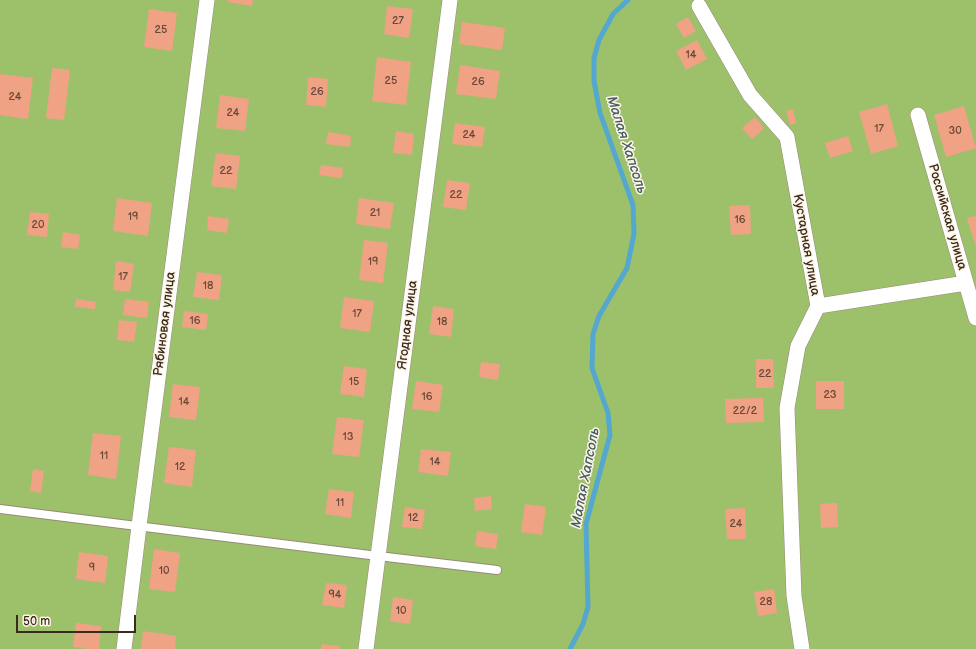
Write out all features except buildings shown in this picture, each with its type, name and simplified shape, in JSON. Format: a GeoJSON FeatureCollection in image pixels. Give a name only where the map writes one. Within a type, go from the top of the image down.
{"type":"FeatureCollection","features":[{"type":"Feature","properties":{"kind":"street","name":"Рябиновая улица"},"geometry":{"type":"LineString","coordinates":[[124,649],[207,0]]}},
{"type":"Feature","properties":{"kind":"street","name":"Ягодная улица"},"geometry":{"type":"LineString","coordinates":[[366,649],[450,0]]}},
{"type":"Feature","properties":{"kind":"street","name":"Кустарная улица"},"geometry":{"type":"LineString","coordinates":[[700,6],[750,96],[786,138],[818,306],[798,346],[788,408],[794,596],[802,649]]}},
{"type":"Feature","properties":{"kind":"street","name":"Российская улица"},"geometry":{"type":"LineString","coordinates":[[918,115],[976,318]]}},
{"type":"Feature","properties":{"kind":"street"},"geometry":{"type":"LineString","coordinates":[[818,306],[966,283]]}},
{"type":"Feature","properties":{"kind":"lane"},"geometry":{"type":"LineString","coordinates":[[0,509],[497,570]]}},
{"type":"Feature","properties":{"kind":"green space"},"geometry":{"type":"Polygon","coordinates":[[[0,0],[976,0],[976,649],[0,649],[0,0]]]}},
{"type":"Feature","properties":{"kind":"waterway","name":"Малая Хапсоль"},"geometry":{"type":"LineString","coordinates":[[570,649],[583,624],[588,607],[586,524],[610,435],[608,413],[592,368],[593,334],[599,316],[627,268],[634,234],[633,205],[600,113],[594,81],[594,58],[599,40],[613,14],[628,0]]}}]}
